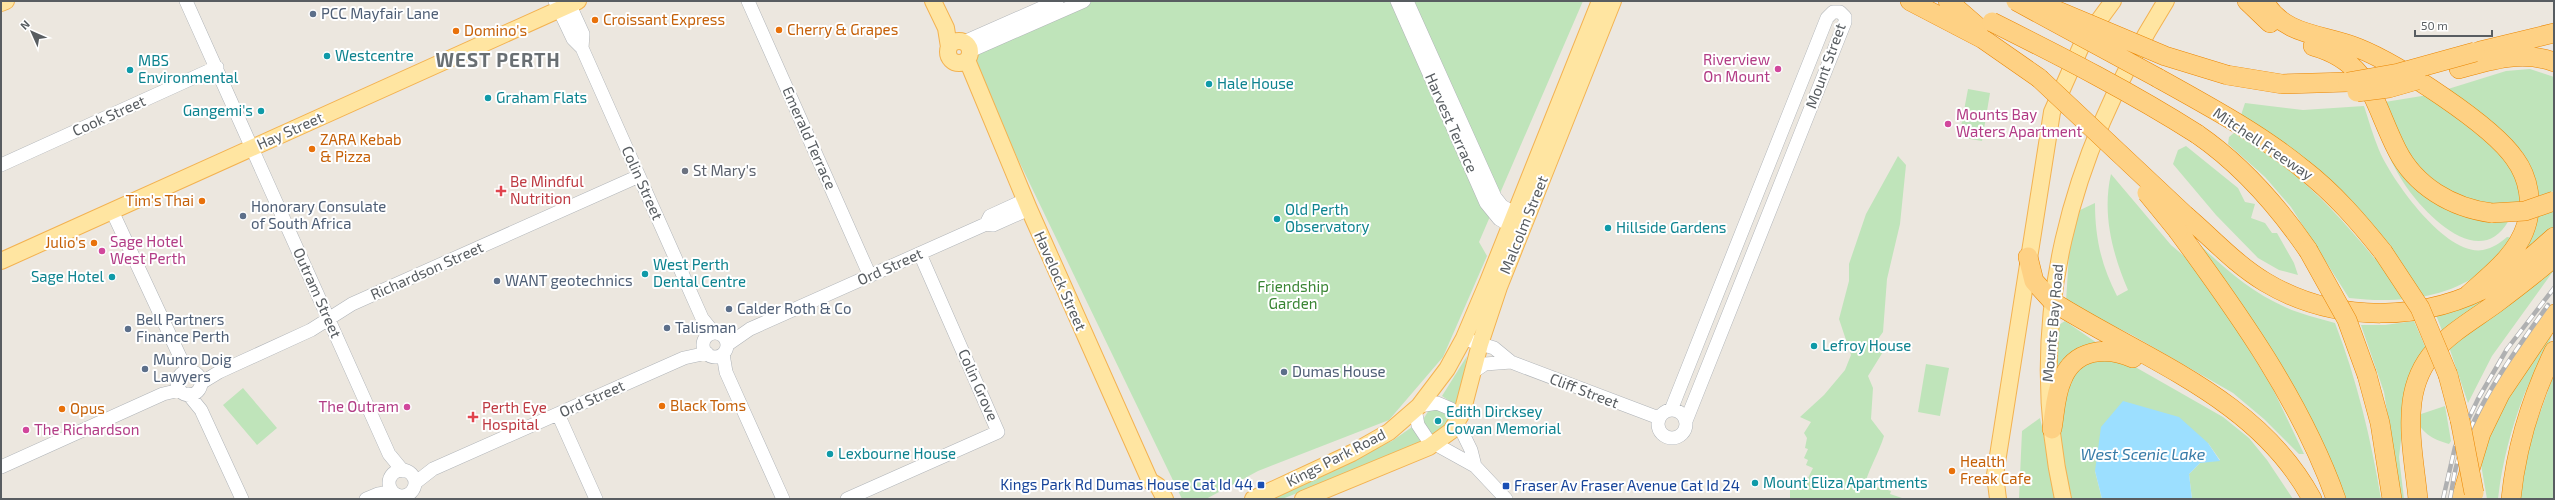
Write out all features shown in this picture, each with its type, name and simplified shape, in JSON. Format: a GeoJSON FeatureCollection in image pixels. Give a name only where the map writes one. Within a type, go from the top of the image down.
{"type":"FeatureCollection","features":[{"type":"Feature","properties":{"kind":"highway"},"geometry":{"type":"LineString","coordinates":[[1910,1],[1987,32],[2095,129],[2182,223],[2273,370],[2326,472],[2336,499]]}},
{"type":"Feature","properties":{"kind":"highway","name":"Mitchell Freeway"},"geometry":{"type":"LineString","coordinates":[[1948,1],[1987,32],[2071,61],[2143,100],[2217,147],[2254,182],[2283,215],[2308,250],[2347,320],[2367,375],[2380,423],[2392,499]]}},
{"type":"Feature","properties":{"kind":"highway","name":"Mitchell Freeway"},"geometry":{"type":"LineString","coordinates":[[2016,1],[2113,52],[2245,128],[2303,169],[2344,206],[2383,252],[2420,308],[2448,374],[2460,420],[2470,497]]}},
{"type":"Feature","properties":{"kind":"highway"},"geometry":{"type":"LineString","coordinates":[[2034,1],[2165,56],[2225,79]]}},
{"type":"Feature","properties":{"kind":"highway"},"geometry":{"type":"LineString","coordinates":[[2247,1],[2273,26],[2285,34],[2331,51],[2351,64],[2370,88],[2403,160],[2427,187],[2461,206],[2492,213],[2525,211],[2554,201]]}},
{"type":"Feature","properties":{"kind":"highway"},"geometry":{"type":"LineString","coordinates":[[2264,1],[2272,12],[2287,25],[2309,35],[2345,43],[2379,57],[2470,118],[2494,136],[2516,160],[2524,176],[2528,192],[2526,225],[2516,245],[2506,259],[2468,295]]}},
{"type":"Feature","properties":{"kind":"highway"},"geometry":{"type":"LineString","coordinates":[[2113,52],[2225,79],[2282,84],[2343,86],[2459,69],[2477,58],[2554,33]]}},
{"type":"Feature","properties":{"kind":"highway"},"geometry":{"type":"LineString","coordinates":[[2343,86],[2398,72],[2477,58],[2522,56],[2534,57],[2554,62]]}},
{"type":"Feature","properties":{"kind":"highway"},"geometry":{"type":"LineString","coordinates":[[2182,223],[2247,270],[2288,295],[2312,304],[2347,312],[2385,314],[2423,309],[2468,295],[2496,282],[2526,262],[2554,237]]}},
{"type":"Feature","properties":{"kind":"highway"},"geometry":{"type":"LineString","coordinates":[[2028,257],[2034,280],[2053,302],[2204,388],[2248,420],[2276,447],[2312,499]]}},
{"type":"Feature","properties":{"kind":"highway"},"geometry":{"type":"LineString","coordinates":[[2418,499],[2412,439],[2412,402],[2416,380],[2426,362],[2452,332],[2493,305],[2554,257]]}},
{"type":"Feature","properties":{"kind":"highway"},"geometry":{"type":"LineString","coordinates":[[2470,497],[2481,433],[2500,394],[2554,314]]}},
{"type":"Feature","properties":{"kind":"highway"},"geometry":{"type":"LineString","coordinates":[[2052,429],[2062,379],[2073,364],[2084,356],[2097,352],[2109,350],[2120,352],[2204,388]]}},
{"type":"Feature","properties":{"kind":"highway"},"geometry":{"type":"LineString","coordinates":[[2511,499],[2517,461],[2537,386],[2554,351]]}},
{"type":"Feature","properties":{"kind":"main road"},"geometry":{"type":"LineString","coordinates":[[1,3],[6,1]]}},
{"type":"Feature","properties":{"kind":"main road"},"geometry":{"type":"LineString","coordinates":[[934,1],[946,28],[961,50]]}},
{"type":"Feature","properties":{"kind":"main road","name":"Malcolm Street"},"geometry":{"type":"LineString","coordinates":[[1434,444],[1451,431],[1458,420],[1518,223],[1600,1]]}},
{"type":"Feature","properties":{"kind":"main road","name":"Malcolm Street"},"geometry":{"type":"LineString","coordinates":[[1417,407],[1447,369],[1464,338],[1518,223],[1613,1]]}},
{"type":"Feature","properties":{"kind":"main road","name":"Mounts Bay Road"},"geometry":{"type":"LineString","coordinates":[[1998,499],[1995,475],[2028,257],[2052,112],[2083,42],[2113,1]]}},
{"type":"Feature","properties":{"kind":"main road","name":"Mounts Bay Road"},"geometry":{"type":"LineString","coordinates":[[2063,499],[2052,429],[2048,389],[2053,302],[2060,253],[2086,158],[2129,66],[2166,1]]}},
{"type":"Feature","properties":{"kind":"main road","name":"Hay Street"},"geometry":{"type":"LineString","coordinates":[[1,261],[253,148],[566,4]]}},
{"type":"Feature","properties":{"kind":"main road","name":"Havelock Street"},"geometry":{"type":"LineString","coordinates":[[961,50],[1027,205],[1150,481],[1149,490],[1154,499]]}},
{"type":"Feature","properties":{"kind":"main road","name":"Kings Park Road"},"geometry":{"type":"LineString","coordinates":[[1253,499],[1367,445],[1389,432],[1417,407]]}},
{"type":"Feature","properties":{"kind":"main road","name":"Kings Park Road"},"geometry":{"type":"LineString","coordinates":[[1303,499],[1434,444]]}},
{"type":"Feature","properties":{"kind":"main road","name":"Havelock Street"},"geometry":{"type":"LineString","coordinates":[[1150,481],[1158,486],[1165,499]]}},
{"type":"Feature","properties":{"kind":"street","name":"Outram Street"},"geometry":{"type":"LineString","coordinates":[[187,1],[403,486]]}},
{"type":"Feature","properties":{"kind":"street","name":"Emerald Terrace"},"geometry":{"type":"LineString","coordinates":[[748,1],[870,276]]}},
{"type":"Feature","properties":{"kind":"street"},"geometry":{"type":"LineString","coordinates":[[961,50],[1057,1]]}},
{"type":"Feature","properties":{"kind":"street"},"geometry":{"type":"LineString","coordinates":[[961,50],[1084,1]]}},
{"type":"Feature","properties":{"kind":"street","name":"Harvest Terrace"},"geometry":{"type":"LineString","coordinates":[[1397,1],[1486,203],[1495,215],[1518,223]]}},
{"type":"Feature","properties":{"kind":"street","name":"Harvest Terrace"},"geometry":{"type":"LineString","coordinates":[[1407,1],[1495,197],[1518,223]]}},
{"type":"Feature","properties":{"kind":"street","name":"Colin Street"},"geometry":{"type":"LineString","coordinates":[[566,4],[583,34],[582,48],[713,345],[783,499]]}},
{"type":"Feature","properties":{"kind":"street","name":"Mount Street"},"geometry":{"type":"LineString","coordinates":[[1671,410],[1828,15],[1833,12],[1840,12],[1845,17],[1845,22],[1734,304],[1686,421]]}},
{"type":"Feature","properties":{"kind":"street","name":"Cook Street"},"geometry":{"type":"LineString","coordinates":[[1,164],[217,67]]}},
{"type":"Feature","properties":{"kind":"street","name":"Richardson Street"},"geometry":{"type":"LineString","coordinates":[[189,382],[219,372],[312,330],[352,304],[639,176]]}},
{"type":"Feature","properties":{"kind":"street"},"geometry":{"type":"LineString","coordinates":[[1758,192],[1775,199]]}},
{"type":"Feature","properties":{"kind":"street","name":"Ord Street"},"geometry":{"type":"LineString","coordinates":[[403,486],[433,469],[986,224],[993,225],[1027,205]]}},
{"type":"Feature","properties":{"kind":"street"},"geometry":{"type":"LineString","coordinates":[[112,211],[181,359],[201,410],[242,499]]}},
{"type":"Feature","properties":{"kind":"street","name":"Colin Grove"},"geometry":{"type":"LineString","coordinates":[[847,499],[998,432],[920,254]]}},
{"type":"Feature","properties":{"kind":"street"},"geometry":{"type":"LineString","coordinates":[[1716,296],[1734,304]]}},
{"type":"Feature","properties":{"kind":"street","name":"Cliff Street"},"geometry":{"type":"LineString","coordinates":[[1464,338],[1494,348],[1510,362],[1659,418]]}},
{"type":"Feature","properties":{"kind":"street","name":"Cliff Street"},"geometry":{"type":"LineString","coordinates":[[1473,372],[1485,364],[1510,362]]}},
{"type":"Feature","properties":{"kind":"street"},"geometry":{"type":"LineString","coordinates":[[1,467],[189,382]]}},
{"type":"Feature","properties":{"kind":"street"},"geometry":{"type":"LineString","coordinates":[[1475,466],[1458,420],[1452,409],[1442,403],[1417,407],[1421,432],[1434,444],[1475,466],[1506,499]]}},
{"type":"Feature","properties":{"kind":"street"},"geometry":{"type":"LineString","coordinates":[[1671,410],[1680,412],[1686,421],[1686,427],[1680,437],[1668,438],[1658,430],[1659,418],[1671,410]]}},
{"type":"Feature","properties":{"kind":"street"},"geometry":{"type":"LineString","coordinates":[[558,414],[596,499]]}},
{"type":"Feature","properties":{"kind":"street"},"geometry":{"type":"LineString","coordinates":[[372,496],[403,486]]}},
{"type":"Feature","properties":{"kind":"green space","name":"Friendship Garden"},"geometry":{"type":"Polygon","coordinates":[[[1050,1],[1583,1],[1479,242],[1487,256],[1443,357],[1389,420],[1258,471],[1206,499],[1182,499],[961,41],[1050,1]]]}},
{"type":"Feature","properties":{"kind":"green space"},"geometry":{"type":"Polygon","coordinates":[[[2530,69],[2554,77],[2554,191],[2539,196],[2534,177],[2526,161],[2505,134],[2492,122],[2448,89],[2506,71],[2530,69]]]}},
{"type":"Feature","properties":{"kind":"green space"},"geometry":{"type":"Polygon","coordinates":[[[1968,89],[1990,93],[1982,141],[1959,137],[1968,89]]]}},
{"type":"Feature","properties":{"kind":"green space"},"geometry":{"type":"Polygon","coordinates":[[[2428,95],[2502,154],[2517,172],[2525,201],[2490,205],[2444,190],[2408,157],[2385,102],[2428,95]]]}},
{"type":"Feature","properties":{"kind":"green space"},"geometry":{"type":"Polygon","coordinates":[[[2245,103],[2303,110],[2364,106],[2377,145],[2385,163],[2407,196],[2437,229],[2453,241],[2468,249],[2483,250],[2496,245],[2507,237],[2516,238],[2499,257],[2479,274],[2465,283],[2449,289],[2417,298],[2383,300],[2349,298],[2291,207],[2265,177],[2228,144],[2229,137],[2235,132],[2293,173],[2344,222],[2375,259],[2391,246],[2357,209],[2321,174],[2283,143],[2241,115],[2245,103]]]}},
{"type":"Feature","properties":{"kind":"green space"},"geometry":{"type":"Polygon","coordinates":[[[2379,132],[2398,165],[2509,220],[2498,234],[2485,240],[2472,240],[2458,235],[2444,227],[2419,204],[2405,185],[2385,148],[2379,132]]]}},
{"type":"Feature","properties":{"kind":"green space"},"geometry":{"type":"Polygon","coordinates":[[[2186,146],[2238,188],[2245,202],[2255,204],[2251,218],[2265,223],[2272,233],[2277,233],[2294,263],[2298,275],[2279,270],[2258,258],[2216,215],[2173,164],[2178,150],[2186,146]]]}},
{"type":"Feature","properties":{"kind":"green space"},"geometry":{"type":"Polygon","coordinates":[[[1898,156],[1906,165],[1900,224],[1887,279],[1883,332],[1878,339],[1886,347],[1868,376],[1873,388],[1871,419],[1884,436],[1865,483],[1891,491],[1890,494],[1905,499],[1790,499],[1790,489],[1801,478],[1807,480],[1813,468],[1806,465],[1808,460],[1804,458],[1808,449],[1805,448],[1807,438],[1804,433],[1811,422],[1800,417],[1824,395],[1845,370],[1851,355],[1839,319],[1849,281],[1849,264],[1866,214],[1898,156]]]}},
{"type":"Feature","properties":{"kind":"green space"},"geometry":{"type":"Polygon","coordinates":[[[2111,174],[2171,245],[2191,262],[2216,295],[2273,389],[2304,454],[2299,454],[2264,419],[2233,393],[2132,335],[2066,302],[2069,253],[2078,211],[2095,203],[2096,228],[2100,251],[2111,284],[2117,296],[2128,290],[2117,262],[2110,233],[2108,218],[2108,189],[2111,174]]]}},
{"type":"Feature","properties":{"kind":"green space"},"geometry":{"type":"Polygon","coordinates":[[[2554,210],[2554,230],[2533,252],[2512,259],[2533,217],[2554,210]]]}},
{"type":"Feature","properties":{"kind":"green space"},"geometry":{"type":"Polygon","coordinates":[[[2194,244],[2199,244],[2239,279],[2273,301],[2297,312],[2335,323],[2357,388],[2373,454],[2381,499],[2346,499],[2317,438],[2194,244]]]}},
{"type":"Feature","properties":{"kind":"green space"},"geometry":{"type":"Polygon","coordinates":[[[2554,263],[2554,270],[2492,356],[2468,403],[2448,344],[2554,263]]]}},
{"type":"Feature","properties":{"kind":"green space"},"geometry":{"type":"Polygon","coordinates":[[[2522,274],[2443,333],[2436,315],[2522,274]]]}},
{"type":"Feature","properties":{"kind":"green space"},"geometry":{"type":"Polygon","coordinates":[[[2554,319],[2551,339],[2524,395],[2515,421],[2505,459],[2498,499],[2487,499],[2479,453],[2494,421],[2554,319]]]}},
{"type":"Feature","properties":{"kind":"green space"},"geometry":{"type":"Polygon","coordinates":[[[2065,321],[2097,343],[2080,351],[2055,388],[2057,326],[2065,321]]]}},
{"type":"Feature","properties":{"kind":"green space"},"geometry":{"type":"Polygon","coordinates":[[[2414,321],[2427,351],[2403,424],[2399,457],[2404,499],[2401,499],[2384,392],[2361,325],[2385,325],[2414,321]]]}},
{"type":"Feature","properties":{"kind":"green space"},"geometry":{"type":"Polygon","coordinates":[[[1467,356],[1458,407],[1442,396],[1467,356]]]}},
{"type":"Feature","properties":{"kind":"green space"},"geometry":{"type":"Polygon","coordinates":[[[2094,359],[2123,360],[2223,417],[2249,438],[2267,460],[2293,499],[2192,499],[2189,474],[2200,463],[2220,460],[2208,443],[2095,471],[2102,499],[2069,499],[2058,419],[2070,376],[2094,359]]]}},
{"type":"Feature","properties":{"kind":"green space"},"geometry":{"type":"Polygon","coordinates":[[[1926,364],[1949,368],[1940,416],[1918,412],[1926,364]]]}},
{"type":"Feature","properties":{"kind":"green space"},"geometry":{"type":"Polygon","coordinates":[[[2554,374],[2554,499],[2518,499],[2527,449],[2554,374]]]}},
{"type":"Feature","properties":{"kind":"green space"},"geometry":{"type":"Polygon","coordinates":[[[243,388],[277,428],[257,445],[223,405],[243,388]]]}},
{"type":"Feature","properties":{"kind":"green space"},"geometry":{"type":"Polygon","coordinates":[[[2445,406],[2451,441],[2449,444],[2437,440],[2424,431],[2417,422],[2415,416],[2445,406]]]}},
{"type":"Feature","properties":{"kind":"green space"},"geometry":{"type":"Polygon","coordinates":[[[1447,409],[1450,422],[1433,435],[1428,434],[1422,421],[1429,410],[1447,409]]]}},
{"type":"Feature","properties":{"kind":"green space"},"geometry":{"type":"Polygon","coordinates":[[[2040,418],[2058,499],[2019,499],[2022,431],[2040,418]]]}},
{"type":"Feature","properties":{"kind":"green space"},"geometry":{"type":"Polygon","coordinates":[[[1412,427],[1423,442],[1421,445],[1282,499],[1264,499],[1371,449],[1392,441],[1412,427]]]}},
{"type":"Feature","properties":{"kind":"water","name":"West Scenic Lake"},"geometry":{"type":"Polygon","coordinates":[[[2123,401],[2179,417],[2208,443],[2220,461],[2200,463],[2189,474],[2192,499],[2102,499],[2095,471],[2101,427],[2123,401]]]}},
{"type":"Feature","properties":{"kind":"railway"},"geometry":{"type":"LineString","coordinates":[[2443,499],[2455,447],[2478,399],[2507,349],[2554,288]]}},
{"type":"Feature","properties":{"kind":"railway"},"geometry":{"type":"LineString","coordinates":[[2450,499],[2457,462],[2476,417],[2510,359],[2548,305]]}},
{"type":"Feature","properties":{"kind":"place","name":"PCC Mayfair Lane"},"geometry":{"type":"Point","coordinates":[313,14]}},
{"type":"Feature","properties":{"kind":"place","name":"Croissant Express"},"geometry":{"type":"Point","coordinates":[595,20]}},
{"type":"Feature","properties":{"kind":"place","name":"Cherry & Grapes"},"geometry":{"type":"Point","coordinates":[779,30]}},
{"type":"Feature","properties":{"kind":"place","name":"Domino's"},"geometry":{"type":"Point","coordinates":[456,31]}},
{"type":"Feature","properties":{"kind":"place","name":"Westcentre"},"geometry":{"type":"Point","coordinates":[327,56]}},
{"type":"Feature","properties":{"kind":"place","name":"Riverview On Mount"},"geometry":{"type":"Point","coordinates":[1778,69]}},
{"type":"Feature","properties":{"kind":"place","name":"MBS Environmental"},"geometry":{"type":"Point","coordinates":[130,70]}},
{"type":"Feature","properties":{"kind":"place","name":"Hale House"},"geometry":{"type":"Point","coordinates":[1209,84]}},
{"type":"Feature","properties":{"kind":"place","name":"Graham Flats"},"geometry":{"type":"Point","coordinates":[488,98]}},
{"type":"Feature","properties":{"kind":"place","name":"Gangemi's"},"geometry":{"type":"Point","coordinates":[261,111]}},
{"type":"Feature","properties":{"kind":"place","name":"Mounts Bay Waters Apartment"},"geometry":{"type":"Point","coordinates":[1948,124]}},
{"type":"Feature","properties":{"kind":"place","name":"ZARA Kebab & Pizza"},"geometry":{"type":"Point","coordinates":[312,149]}},
{"type":"Feature","properties":{"kind":"place","name":"St Mary's"},"geometry":{"type":"Point","coordinates":[685,171]}},
{"type":"Feature","properties":{"kind":"place","name":"Be Mindful Nutrition"},"geometry":{"type":"Point","coordinates":[501,191]}},
{"type":"Feature","properties":{"kind":"place","name":"Tim's Thai"},"geometry":{"type":"Point","coordinates":[202,201]}},
{"type":"Feature","properties":{"kind":"place","name":"Honorary Consulate of South Africa"},"geometry":{"type":"Point","coordinates":[243,216]}},
{"type":"Feature","properties":{"kind":"place","name":"Old Perth Observatory"},"geometry":{"type":"Point","coordinates":[1277,219]}},
{"type":"Feature","properties":{"kind":"place","name":"Hillside Gardens"},"geometry":{"type":"Point","coordinates":[1608,228]}},
{"type":"Feature","properties":{"kind":"place","name":"Julio's"},"geometry":{"type":"Point","coordinates":[94,243]}},
{"type":"Feature","properties":{"kind":"place","name":"Sage Hotel West Perth"},"geometry":{"type":"Point","coordinates":[102,251]}},
{"type":"Feature","properties":{"kind":"place","name":"West Perth Dental Centre"},"geometry":{"type":"Point","coordinates":[645,274]}},
{"type":"Feature","properties":{"kind":"place","name":"Sage Hotel"},"geometry":{"type":"Point","coordinates":[112,277]}},
{"type":"Feature","properties":{"kind":"place","name":"WANT geotechnics"},"geometry":{"type":"Point","coordinates":[497,281]}},
{"type":"Feature","properties":{"kind":"place","name":"Calder Roth & Co"},"geometry":{"type":"Point","coordinates":[729,309]}},
{"type":"Feature","properties":{"kind":"place","name":"Talisman"},"geometry":{"type":"Point","coordinates":[667,328]}},
{"type":"Feature","properties":{"kind":"place","name":"Bell Partners Finance Perth"},"geometry":{"type":"Point","coordinates":[128,329]}},
{"type":"Feature","properties":{"kind":"place","name":"Lefroy House"},"geometry":{"type":"Point","coordinates":[1814,346]}},
{"type":"Feature","properties":{"kind":"place","name":"Munro Doig Lawyers"},"geometry":{"type":"Point","coordinates":[145,369]}},
{"type":"Feature","properties":{"kind":"place","name":"Dumas House"},"geometry":{"type":"Point","coordinates":[1284,372]}},
{"type":"Feature","properties":{"kind":"place","name":"Black Toms"},"geometry":{"type":"Point","coordinates":[662,406]}},
{"type":"Feature","properties":{"kind":"place","name":"The Outram"},"geometry":{"type":"Point","coordinates":[407,407]}},
{"type":"Feature","properties":{"kind":"place","name":"Opus"},"geometry":{"type":"Point","coordinates":[62,409]}},
{"type":"Feature","properties":{"kind":"place","name":"Perth Eye Hospital"},"geometry":{"type":"Point","coordinates":[473,417]}},
{"type":"Feature","properties":{"kind":"place","name":"Edith Dircksey Cowan Memorial"},"geometry":{"type":"Point","coordinates":[1438,421]}},
{"type":"Feature","properties":{"kind":"place","name":"The Richardson"},"geometry":{"type":"Point","coordinates":[26,430]}},
{"type":"Feature","properties":{"kind":"place","name":"Lexbourne House"},"geometry":{"type":"Point","coordinates":[830,454]}},
{"type":"Feature","properties":{"kind":"place","name":"Health Freak Cafe"},"geometry":{"type":"Point","coordinates":[1952,471]}},
{"type":"Feature","properties":{"kind":"place","name":"Mount Eliza Apartments"},"geometry":{"type":"Point","coordinates":[1755,483]}},
{"type":"Feature","properties":{"kind":"place","name":"Kings Park Rd Dumas House Cat Id 44"},"geometry":{"type":"Point","coordinates":[1261,485]}},
{"type":"Feature","properties":{"kind":"place","name":"Fraser Av Fraser Avenue Cat Id 24"},"geometry":{"type":"Point","coordinates":[1506,486]}},
{"type":"Feature","properties":{"kind":"district","name":"WEST PERTH"},"geometry":{"type":"Point","coordinates":[498,60]}}]}
